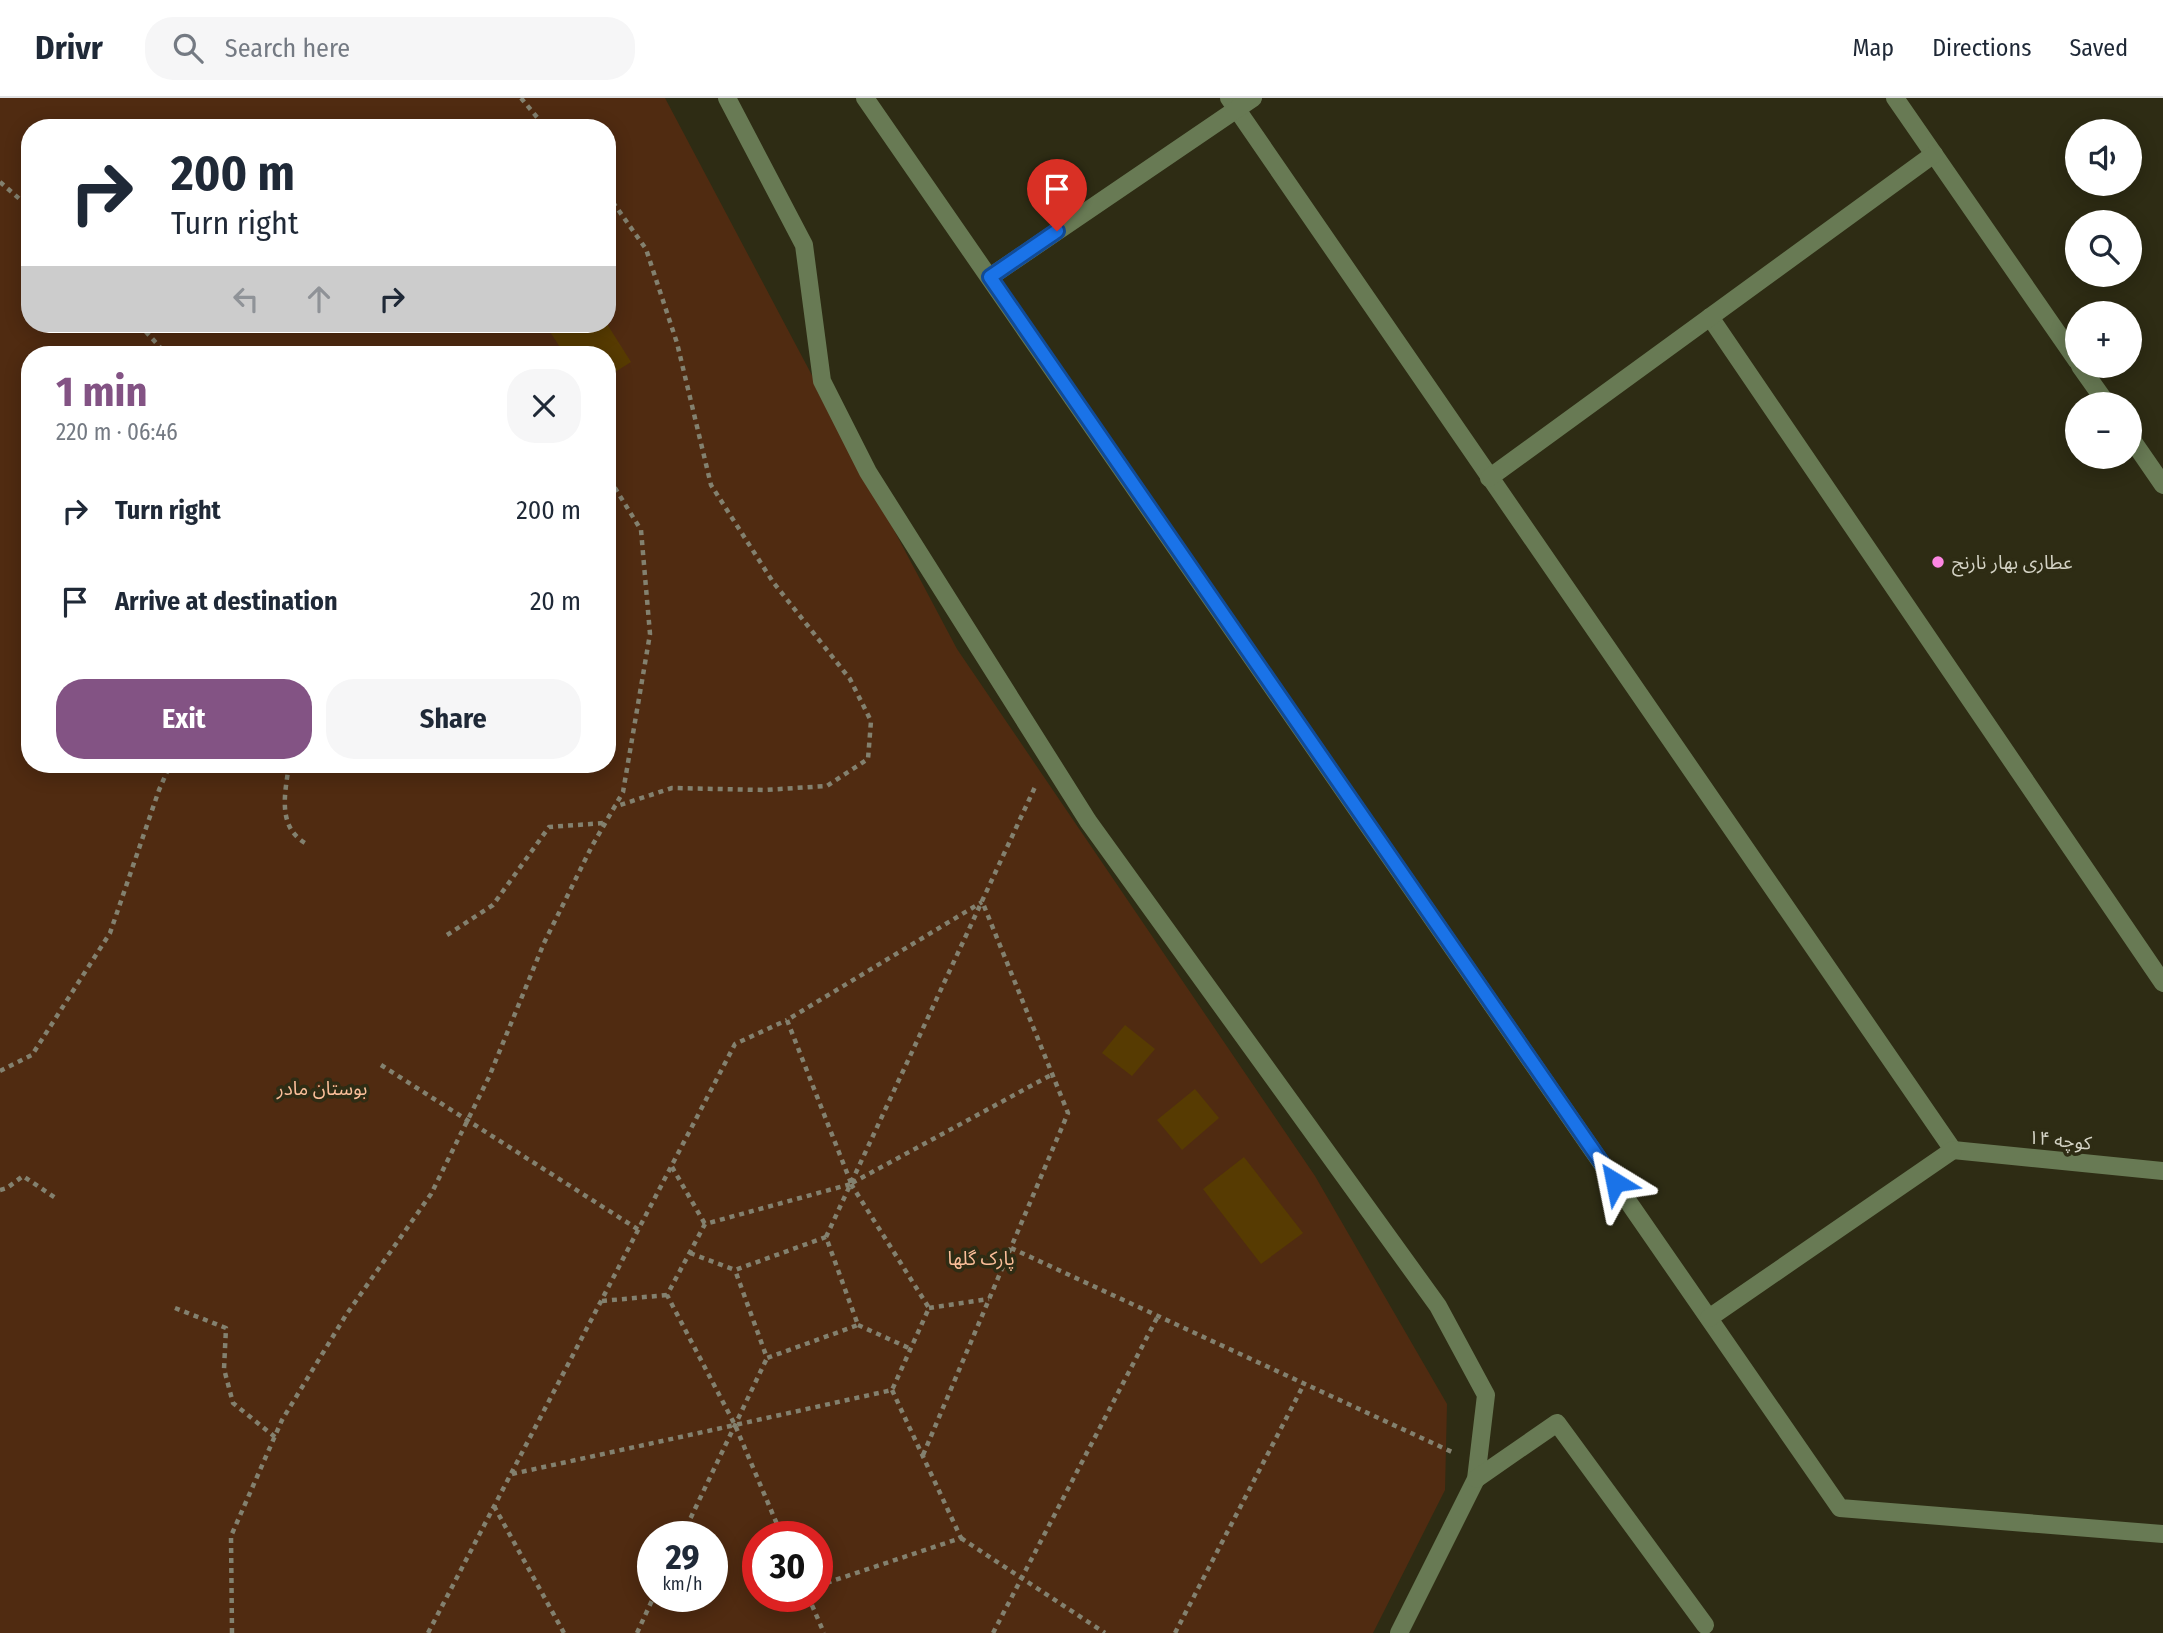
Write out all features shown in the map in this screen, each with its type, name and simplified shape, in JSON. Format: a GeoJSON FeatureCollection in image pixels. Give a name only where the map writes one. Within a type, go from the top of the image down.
{"type":"FeatureCollection","features":[{"type":"Feature","properties":{"kind":"street"},"geometry":{"type":"LineString","coordinates":[[727,98],[804,245],[822,381],[868,472],[1088,821],[1438,1306],[1486,1395],[1476,1472],[1399,1633]]}},
{"type":"Feature","properties":{"kind":"street"},"geometry":{"type":"LineString","coordinates":[[865,98],[1840,1508],[2163,1534]]}},
{"type":"Feature","properties":{"kind":"street"},"geometry":{"type":"LineString","coordinates":[[990,277],[1233,103],[1253,98]]}},
{"type":"Feature","properties":{"kind":"street"},"geometry":{"type":"LineString","coordinates":[[1895,98],[2065,344]]}},
{"type":"Feature","properties":{"kind":"street"},"geometry":{"type":"LineString","coordinates":[[1233,103],[1953,1150],[1709,1318]]}},
{"type":"Feature","properties":{"kind":"street"},"geometry":{"type":"LineString","coordinates":[[1489,478],[1934,154]]}},
{"type":"Feature","properties":{"kind":"street"},"geometry":{"type":"LineString","coordinates":[[1710,317],[2163,982]]}},
{"type":"Feature","properties":{"kind":"street"},"geometry":{"type":"LineString","coordinates":[[2142,454],[2163,485]]}},
{"type":"Feature","properties":{"kind":"street","name":"کوچه ۱۴"},"geometry":{"type":"LineString","coordinates":[[1953,1150],[2163,1171]]}},
{"type":"Feature","properties":{"kind":"street"},"geometry":{"type":"LineString","coordinates":[[1476,1472],[1557,1423],[1704,1625]]}},
{"type":"Feature","properties":{"kind":"path"},"geometry":{"type":"LineString","coordinates":[[521,98],[538,119]]}},
{"type":"Feature","properties":{"kind":"path"},"geometry":{"type":"LineString","coordinates":[[0,182],[21,200]]}},
{"type":"Feature","properties":{"kind":"path"},"geometry":{"type":"LineString","coordinates":[[614,807],[672,788],[764,790],[827,786],[868,759],[871,721],[850,679],[773,582],[712,485],[677,343],[646,249],[616,207]]}},
{"type":"Feature","properties":{"kind":"path"},"geometry":{"type":"LineString","coordinates":[[147,333],[159,346]]}},
{"type":"Feature","properties":{"kind":"path"},"geometry":{"type":"LineString","coordinates":[[232,1633],[232,1536],[282,1420],[346,1315],[431,1194],[489,1077],[544,943],[623,792],[650,634],[641,530],[616,490]]}},
{"type":"Feature","properties":{"kind":"path"},"geometry":{"type":"LineString","coordinates":[[0,1070],[32,1055],[110,933],[166,773]]}},
{"type":"Feature","properties":{"kind":"path"},"geometry":{"type":"LineString","coordinates":[[288,773],[283,807],[293,836],[305,843]]}},
{"type":"Feature","properties":{"kind":"path"},"geometry":{"type":"LineString","coordinates":[[690,1253],[735,1270],[826,1237],[1036,785]]}},
{"type":"Feature","properties":{"kind":"path"},"geometry":{"type":"LineString","coordinates":[[447,935],[493,905],[549,827],[605,823]]}},
{"type":"Feature","properties":{"kind":"path"},"geometry":{"type":"LineString","coordinates":[[428,1633],[735,1044],[786,1020],[982,901]]}},
{"type":"Feature","properties":{"kind":"path"},"geometry":{"type":"LineString","coordinates":[[923,1455],[1068,1112],[982,901]]}},
{"type":"Feature","properties":{"kind":"path"},"geometry":{"type":"LineString","coordinates":[[786,1020],[851,1184],[929,1308]]}},
{"type":"Feature","properties":{"kind":"path"},"geometry":{"type":"LineString","coordinates":[[381,1065],[639,1230]]}},
{"type":"Feature","properties":{"kind":"path"},"geometry":{"type":"LineString","coordinates":[[667,1295],[705,1224],[851,1184],[1051,1075]]}},
{"type":"Feature","properties":{"kind":"path"},"geometry":{"type":"LineString","coordinates":[[672,1166],[705,1224]]}},
{"type":"Feature","properties":{"kind":"path"},"geometry":{"type":"LineString","coordinates":[[0,1190],[23,1176],[57,1199]]}},
{"type":"Feature","properties":{"kind":"path"},"geometry":{"type":"LineString","coordinates":[[826,1237],[858,1325]]}},
{"type":"Feature","properties":{"kind":"path"},"geometry":{"type":"LineString","coordinates":[[1011,1248],[1304,1384],[1476,1472]]}},
{"type":"Feature","properties":{"kind":"path"},"geometry":{"type":"LineString","coordinates":[[735,1270],[767,1358]]}},
{"type":"Feature","properties":{"kind":"path"},"geometry":{"type":"LineString","coordinates":[[602,1301],[667,1295]]}},
{"type":"Feature","properties":{"kind":"path"},"geometry":{"type":"LineString","coordinates":[[667,1295],[735,1425],[776,1521]]}},
{"type":"Feature","properties":{"kind":"path"},"geometry":{"type":"LineString","coordinates":[[929,1308],[989,1299]]}},
{"type":"Feature","properties":{"kind":"path"},"geometry":{"type":"LineString","coordinates":[[175,1308],[226,1328],[224,1369],[233,1403],[275,1437]]}},
{"type":"Feature","properties":{"kind":"path"},"geometry":{"type":"LineString","coordinates":[[892,1390],[929,1308]]}},
{"type":"Feature","properties":{"kind":"path"},"geometry":{"type":"LineString","coordinates":[[993,1633],[1158,1317]]}},
{"type":"Feature","properties":{"kind":"path"},"geometry":{"type":"LineString","coordinates":[[689,1521],[767,1358],[858,1325],[911,1349]]}},
{"type":"Feature","properties":{"kind":"path"},"geometry":{"type":"LineString","coordinates":[[1175,1633],[1304,1384]]}},
{"type":"Feature","properties":{"kind":"path"},"geometry":{"type":"LineString","coordinates":[[511,1474],[892,1390]]}},
{"type":"Feature","properties":{"kind":"path"},"geometry":{"type":"LineString","coordinates":[[892,1390],[961,1538],[1105,1633]]}},
{"type":"Feature","properties":{"kind":"path"},"geometry":{"type":"LineString","coordinates":[[494,1506],[564,1633]]}},
{"type":"Feature","properties":{"kind":"path"},"geometry":{"type":"LineString","coordinates":[[833,1581],[961,1538]]}},
{"type":"Feature","properties":{"kind":"path"},"geometry":{"type":"LineString","coordinates":[[636,1633],[646,1612]]}},
{"type":"Feature","properties":{"kind":"path"},"geometry":{"type":"LineString","coordinates":[[815,1612],[824,1633]]}},
{"type":"Feature","properties":{"kind":"green space"},"geometry":{"type":"Polygon","coordinates":[[[0,98],[665,98],[957,649],[1315,1176],[1447,1404],[1445,1490],[1373,1633],[0,1633],[0,98]]]}},
{"type":"Feature","properties":{"kind":"building"},"geometry":{"type":"Polygon","coordinates":[[[551,333],[613,333],[631,362],[616,371],[616,346],[559,346],[551,333]]]}},
{"type":"Feature","properties":{"kind":"building"},"geometry":{"type":"Polygon","coordinates":[[[1125,1025],[1155,1049],[1132,1076],[1102,1053],[1125,1025]]]}},
{"type":"Feature","properties":{"kind":"building"},"geometry":{"type":"Polygon","coordinates":[[[1195,1089],[1219,1118],[1182,1150],[1157,1120],[1195,1089]]]}},
{"type":"Feature","properties":{"kind":"building"},"geometry":{"type":"Polygon","coordinates":[[[1244,1157],[1303,1233],[1261,1264],[1203,1189],[1244,1157]]]}},
{"type":"Feature","properties":{"kind":"place","name":"عطاری بهار نارنج"},"geometry":{"type":"Point","coordinates":[1938,562]}},
{"type":"Feature","properties":{"kind":"route"},"geometry":{"type":"LineString","coordinates":[[1057,231],[990,277],[1615,1182]]}},
{"type":"Feature","properties":{"kind":"park label","name":"بوستان مادر"},"geometry":{"type":"Point","coordinates":[322,1088]}},
{"type":"Feature","properties":{"kind":"park label","name":"پارک گلها"},"geometry":{"type":"Point","coordinates":[981,1258]}}]}
